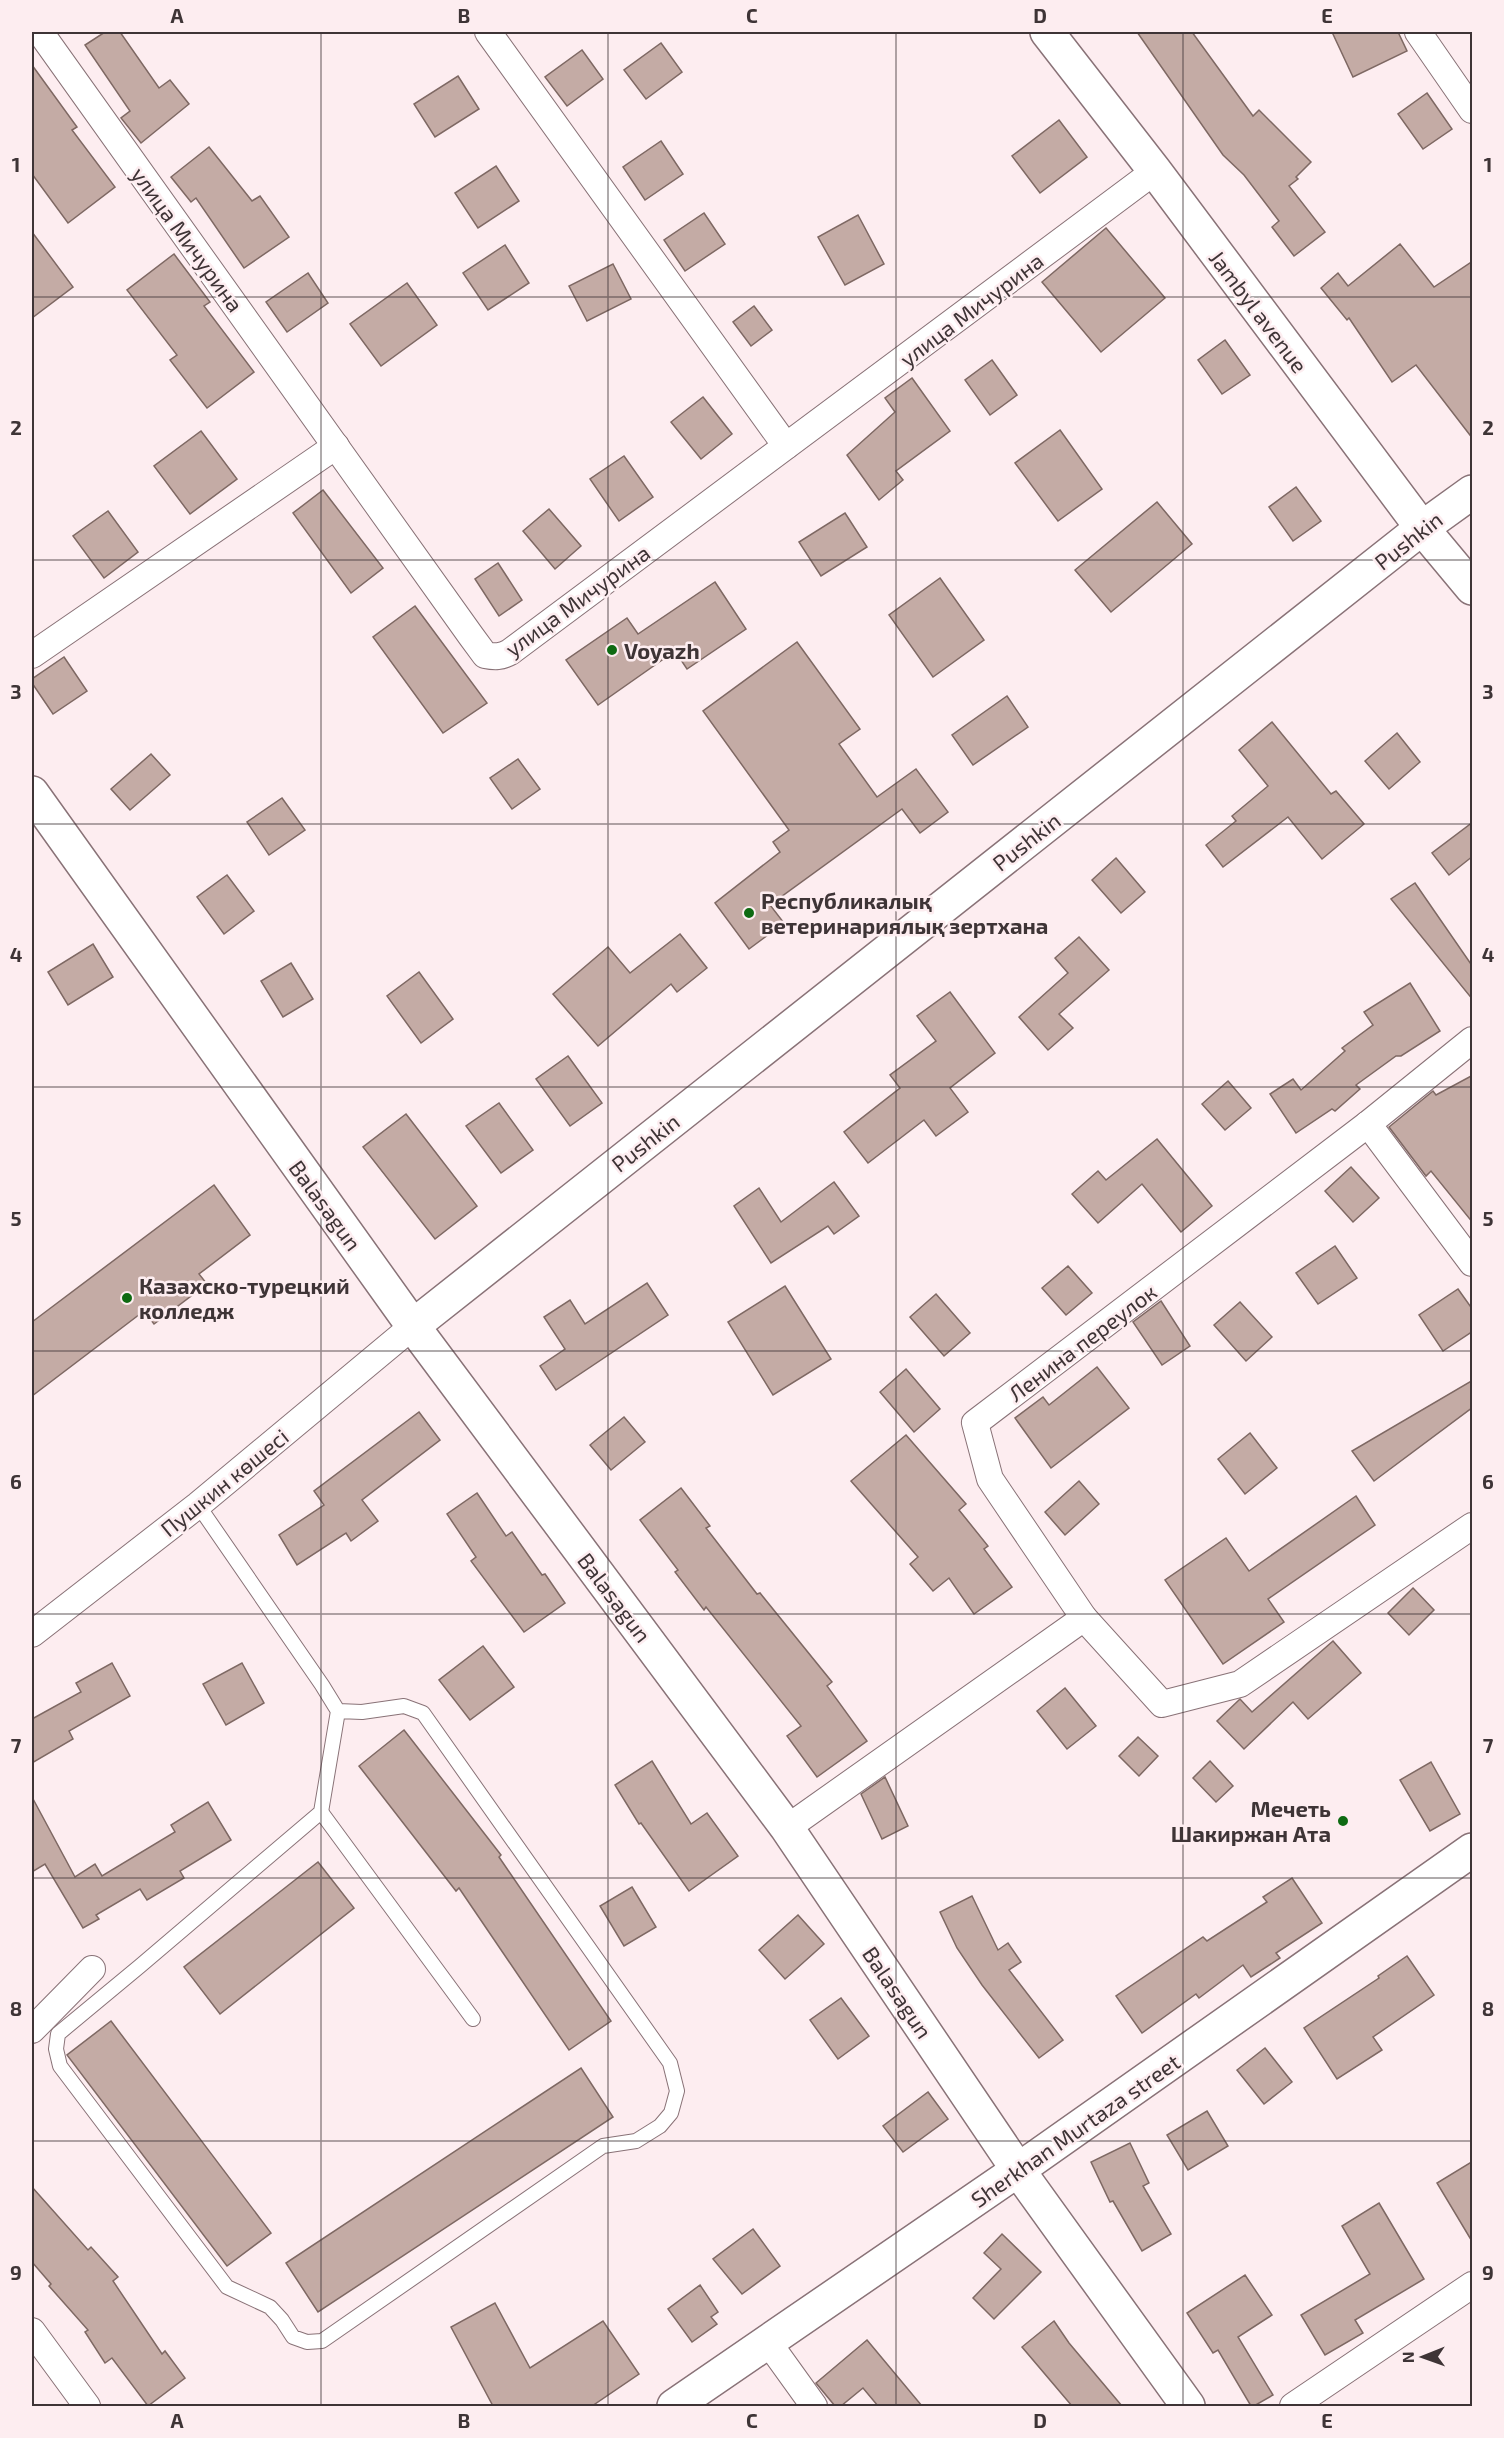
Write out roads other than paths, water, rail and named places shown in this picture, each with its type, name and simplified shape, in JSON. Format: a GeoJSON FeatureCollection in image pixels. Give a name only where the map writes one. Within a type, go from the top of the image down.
{"type":"FeatureCollection","features":[{"type":"Feature","properties":{"kind":"street","name":"улица Мичурина"},"geometry":{"type":"LineString","coordinates":[[40,32],[485,655],[502,657],[1155,171]]}},
{"type":"Feature","properties":{"kind":"street"},"geometry":{"type":"LineString","coordinates":[[488,32],[786,446]]}},
{"type":"Feature","properties":{"kind":"street","name":"Jambyl avenue"},"geometry":{"type":"LineString","coordinates":[[1047,32],[1155,171],[1422,528],[1473,588]]}},
{"type":"Feature","properties":{"kind":"street"},"geometry":{"type":"LineString","coordinates":[[1418,32],[1473,110]]}},
{"type":"Feature","properties":{"kind":"street"},"geometry":{"type":"LineString","coordinates":[[32,655],[336,446]]}},
{"type":"Feature","properties":{"kind":"street","name":"Pushkin"},"geometry":{"type":"LineString","coordinates":[[413,1326],[1422,528],[1473,492]]}},
{"type":"Feature","properties":{"kind":"street","name":"Balasagun"},"geometry":{"type":"LineString","coordinates":[[32,794],[413,1326],[787,1828],[1018,2170],[1188,2406]]}},
{"type":"Feature","properties":{"kind":"street","name":"Ленина переулок"},"geometry":{"type":"LineString","coordinates":[[1473,1040],[1368,1124],[975,1423],[990,1479],[1084,1618],[1162,1704],[1240,1684],[1473,1526]]}},
{"type":"Feature","properties":{"kind":"street"},"geometry":{"type":"LineString","coordinates":[[1368,1124],[1473,1263]]}},
{"type":"Feature","properties":{"kind":"street","name":"Пушкин көшесі"},"geometry":{"type":"LineString","coordinates":[[32,1634],[198,1505],[413,1326]]}},
{"type":"Feature","properties":{"kind":"street"},"geometry":{"type":"LineString","coordinates":[[787,1828],[1084,1618]]}},
{"type":"Feature","properties":{"kind":"street","name":"Sherkhan Murtaza street"},"geometry":{"type":"LineString","coordinates":[[685,2403],[768,2342],[1018,2170],[1473,1850]]}},
{"type":"Feature","properties":{"kind":"street"},"geometry":{"type":"LineString","coordinates":[[32,2030],[92,1969]]}},
{"type":"Feature","properties":{"kind":"street"},"geometry":{"type":"LineString","coordinates":[[1293,2406],[1473,2285]]}},
{"type":"Feature","properties":{"kind":"street"},"geometry":{"type":"LineString","coordinates":[[32,2331],[87,2406]]}},
{"type":"Feature","properties":{"kind":"street"},"geometry":{"type":"LineString","coordinates":[[768,2342],[814,2406]]}},
{"type":"Feature","properties":{"kind":"lane"},"geometry":{"type":"LineString","coordinates":[[198,1505],[338,1711],[321,1812],[58,2034],[56,2049],[60,2066],[227,2286],[270,2307],[293,2337],[314,2343],[322,2341],[603,2146],[636,2141],[660,2126],[671,2113],[677,2091],[670,2063],[423,1713],[404,1706],[362,1712],[338,1711]]}},
{"type":"Feature","properties":{"kind":"lane"},"geometry":{"type":"LineString","coordinates":[[321,1812],[473,2019]]}},
{"type":"Feature","properties":{"kind":"place","name":"Voyazh"},"geometry":{"type":"Point","coordinates":[612,650]}},
{"type":"Feature","properties":{"kind":"place","name":"Республикалық ветеринариялық зертхана"},"geometry":{"type":"Point","coordinates":[749,913]}},
{"type":"Feature","properties":{"kind":"place","name":"Казахско-турецкий колледж"},"geometry":{"type":"Point","coordinates":[127,1298]}},
{"type":"Feature","properties":{"kind":"place","name":"Мечеть Шакиржан Ата"},"geometry":{"type":"Point","coordinates":[1343,1821]}}]}
